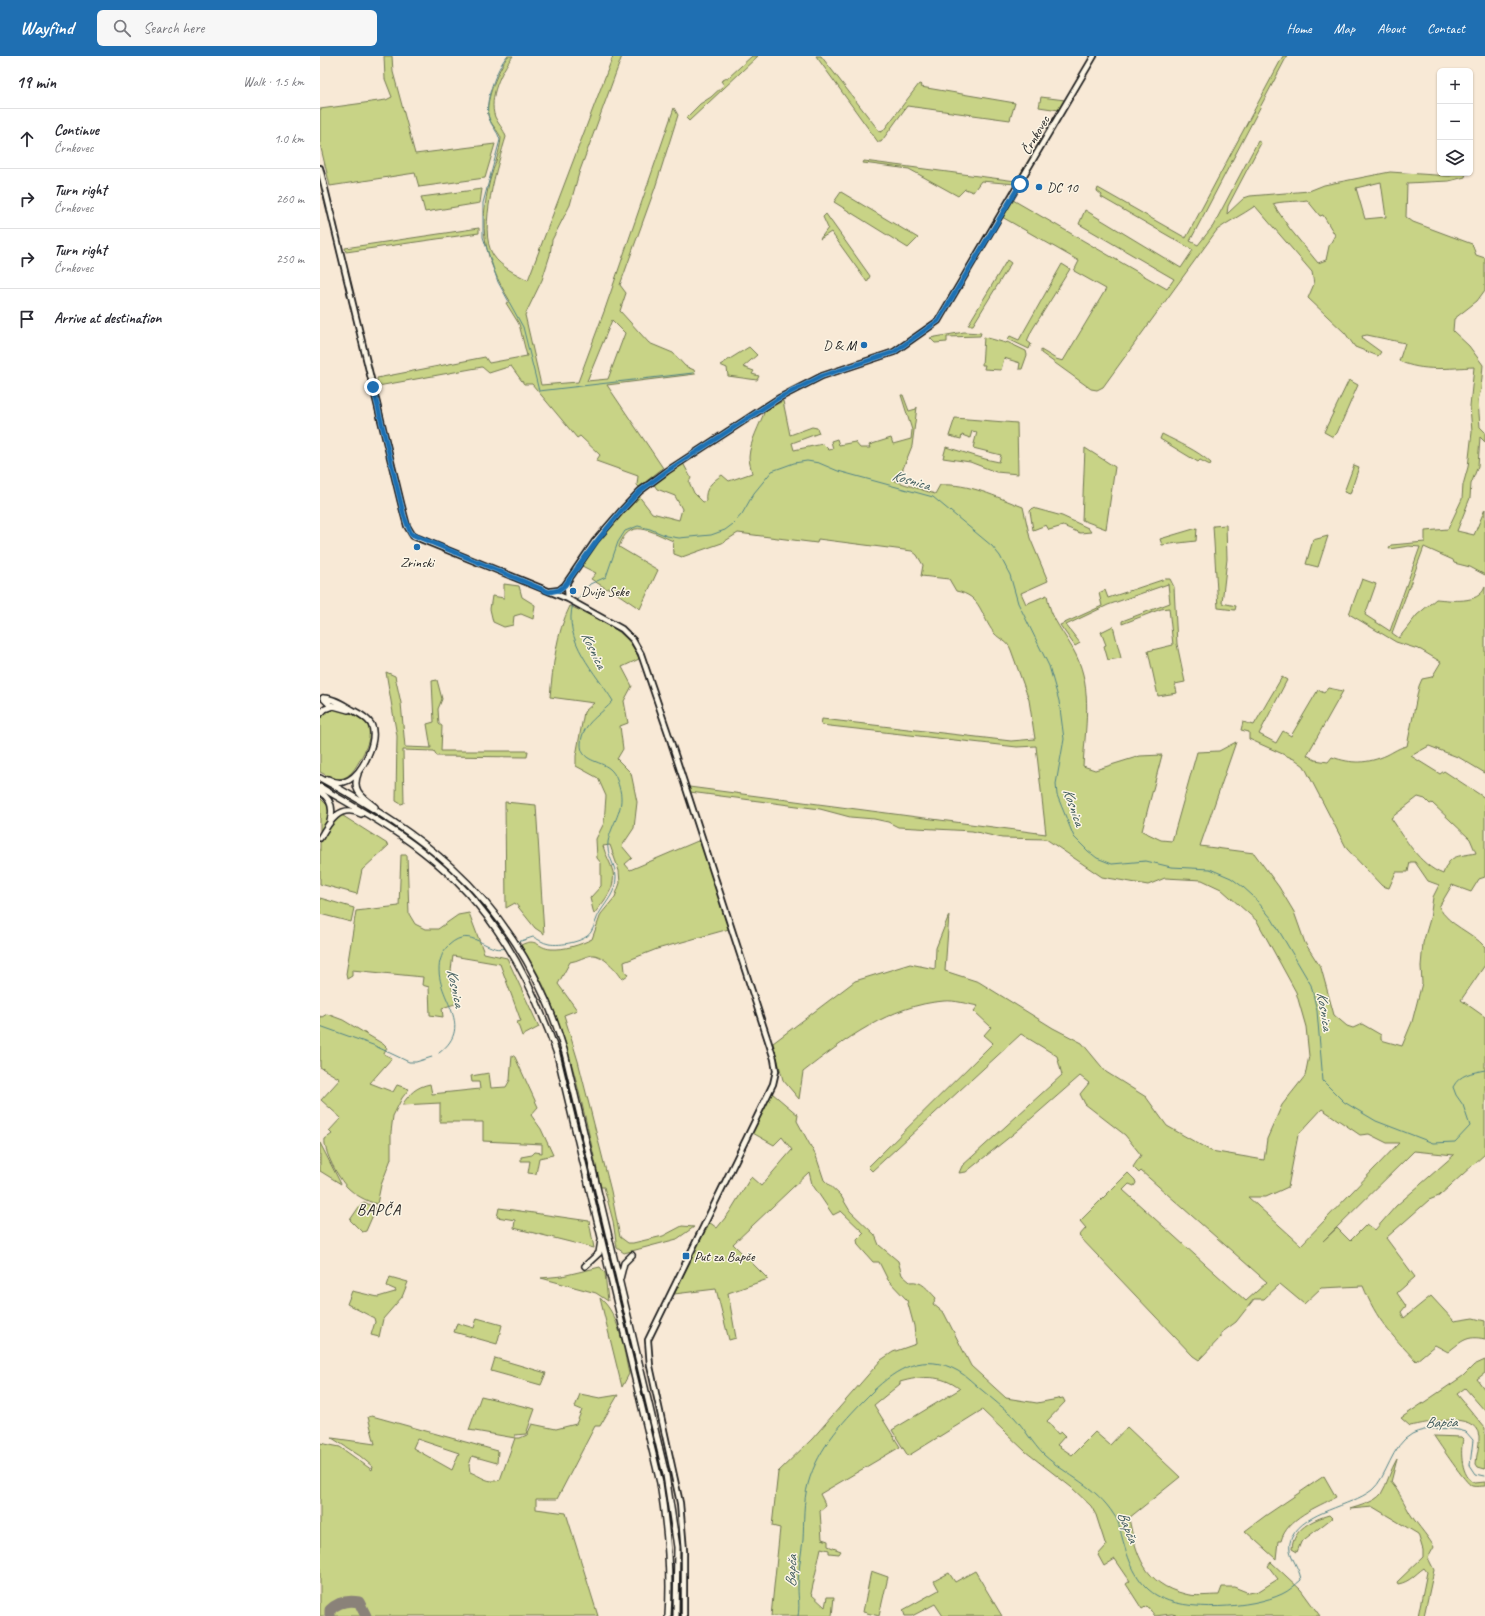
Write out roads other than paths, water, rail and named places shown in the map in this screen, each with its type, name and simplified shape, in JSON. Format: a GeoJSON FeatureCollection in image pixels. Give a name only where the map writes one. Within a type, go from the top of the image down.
{"type":"FeatureCollection","features":[{"type":"Feature","properties":{"kind":"main road","name":"Črnkovec"},"geometry":{"type":"LineString","coordinates":[[567,584],[596,542],[621,511],[640,491],[667,471],[779,398],[822,376],[894,352],[938,321],[1094,56]]}},
{"type":"Feature","properties":{"kind":"main road"},"geometry":{"type":"LineString","coordinates":[[320,168],[404,516],[411,534],[573,601],[628,634],[638,649],[649,678],[774,1059],[776,1071],[773,1084],[649,1337],[648,1354],[650,1366],[680,1504],[684,1551],[684,1616]]}},
{"type":"Feature","properties":{"kind":"main road"},"geometry":{"type":"LineString","coordinates":[[549,592],[559,590],[567,584]]}},
{"type":"Feature","properties":{"kind":"main road"},"geometry":{"type":"LineString","coordinates":[[567,584],[568,599]]}},
{"type":"Feature","properties":{"kind":"main road"},"geometry":{"type":"LineString","coordinates":[[320,777],[335,782],[345,782],[360,768],[372,747],[374,733],[368,720],[353,710],[328,698],[323,698],[327,703],[333,706],[353,710]]}},
{"type":"Feature","properties":{"kind":"main road"},"geometry":{"type":"LineString","coordinates":[[320,714],[333,706]]}},
{"type":"Feature","properties":{"kind":"main road"},"geometry":{"type":"LineString","coordinates":[[360,768],[355,784],[357,790],[381,814]]}},
{"type":"Feature","properties":{"kind":"main road"},"geometry":{"type":"LineString","coordinates":[[320,777],[418,838],[455,869],[476,890],[520,949],[545,996],[566,1053],[651,1407],[673,1514],[677,1561],[676,1616]]}},
{"type":"Feature","properties":{"kind":"main road"},"geometry":{"type":"LineString","coordinates":[[320,788],[375,819],[418,848],[472,896],[513,953],[537,999],[557,1054],[660,1483],[668,1537],[668,1616]]}},
{"type":"Feature","properties":{"kind":"main road"},"geometry":{"type":"LineString","coordinates":[[320,792],[326,796],[332,806],[329,823]]}},
{"type":"Feature","properties":{"kind":"main road"},"geometry":{"type":"LineString","coordinates":[[320,838],[329,823],[338,813],[346,810],[375,819]]}},
{"type":"Feature","properties":{"kind":"main road"},"geometry":{"type":"LineString","coordinates":[[585,1266],[599,1253],[602,1237]]}},
{"type":"Feature","properties":{"kind":"main road"},"geometry":{"type":"LineString","coordinates":[[620,1282],[624,1263],[632,1255]]}},
{"type":"Feature","properties":{"kind":"waterway"},"geometry":{"type":"LineString","coordinates":[[507,56],[495,77],[489,95],[489,118],[500,140],[483,203],[483,237],[498,282],[523,327],[539,391],[693,373]]}},
{"type":"Feature","properties":{"kind":"waterway","name":"Kosnica"},"geometry":{"type":"LineString","coordinates":[[575,602],[590,584],[606,577],[618,542],[625,531],[638,526],[667,536],[679,538],[711,535],[725,530],[742,514],[754,493],[772,471],[794,463],[807,461],[819,463],[838,471],[933,497],[992,546],[1000,556],[1010,575],[1018,603],[1049,666],[1059,701],[1064,739],[1056,784],[1057,795],[1074,837],[1097,858],[1112,864],[1146,861],[1171,867],[1210,869],[1231,878],[1253,896],[1272,919],[1311,985],[1317,1011],[1323,1081],[1344,1102],[1376,1121],[1433,1143],[1455,1142],[1470,1126],[1463,1105],[1456,1095],[1453,1087],[1459,1079],[1471,1073],[1485,1070]]}},
{"type":"Feature","properties":{"kind":"waterway","name":"Kosnica"},"geometry":{"type":"LineString","coordinates":[[518,942],[533,937],[543,942],[559,944],[578,941],[588,935],[613,892],[616,882],[616,873],[608,851],[608,842],[621,804],[620,790],[614,773],[606,766],[587,757],[584,754],[581,743],[582,736],[589,724],[613,701],[582,656],[576,643],[572,630],[571,617],[573,604]]}},
{"type":"Feature","properties":{"kind":"waterway","name":"Kosnica"},"geometry":{"type":"LineString","coordinates":[[439,1053],[450,1042],[454,1031],[454,1020],[439,974],[440,961],[444,950],[457,939],[465,937],[472,938],[498,949],[506,948]]}},
{"type":"Feature","properties":{"kind":"waterway","name":"Kosnica"},"geometry":{"type":"LineString","coordinates":[[320,1026],[373,1045],[409,1062],[416,1062],[432,1057]]}},
{"type":"Feature","properties":{"kind":"waterway","name":"Bapča"},"geometry":{"type":"LineString","coordinates":[[798,1616],[798,1576],[803,1540],[805,1498],[813,1470],[826,1445],[852,1412],[881,1383],[912,1365],[934,1363],[946,1365],[958,1371],[1014,1417],[1044,1455],[1099,1496],[1107,1505],[1116,1517],[1130,1562],[1143,1584],[1156,1595],[1168,1601],[1183,1604],[1219,1606],[1254,1603],[1269,1599],[1290,1590],[1301,1580],[1290,1548],[1292,1537],[1298,1528],[1317,1515],[1352,1501],[1372,1490],[1382,1478],[1394,1453],[1405,1439],[1412,1434],[1424,1430],[1439,1428],[1466,1432],[1473,1440],[1470,1465],[1476,1474],[1485,1476]]}},
{"type":"Feature","properties":{"kind":"place","name":"DC 10"},"geometry":{"type":"Point","coordinates":[1039,187]}},
{"type":"Feature","properties":{"kind":"place","name":"D & M"},"geometry":{"type":"Point","coordinates":[864,345]}},
{"type":"Feature","properties":{"kind":"place","name":"Zrinski"},"geometry":{"type":"Point","coordinates":[417,547]}},
{"type":"Feature","properties":{"kind":"place","name":"Dvije Seke"},"geometry":{"type":"Point","coordinates":[573,591]}},
{"type":"Feature","properties":{"kind":"place","name":"Put za Bapče"},"geometry":{"type":"Point","coordinates":[686,1256]}},
{"type":"Feature","properties":{"kind":"district","name":"BAPČA"},"geometry":{"type":"Point","coordinates":[379,1209]}}]}
